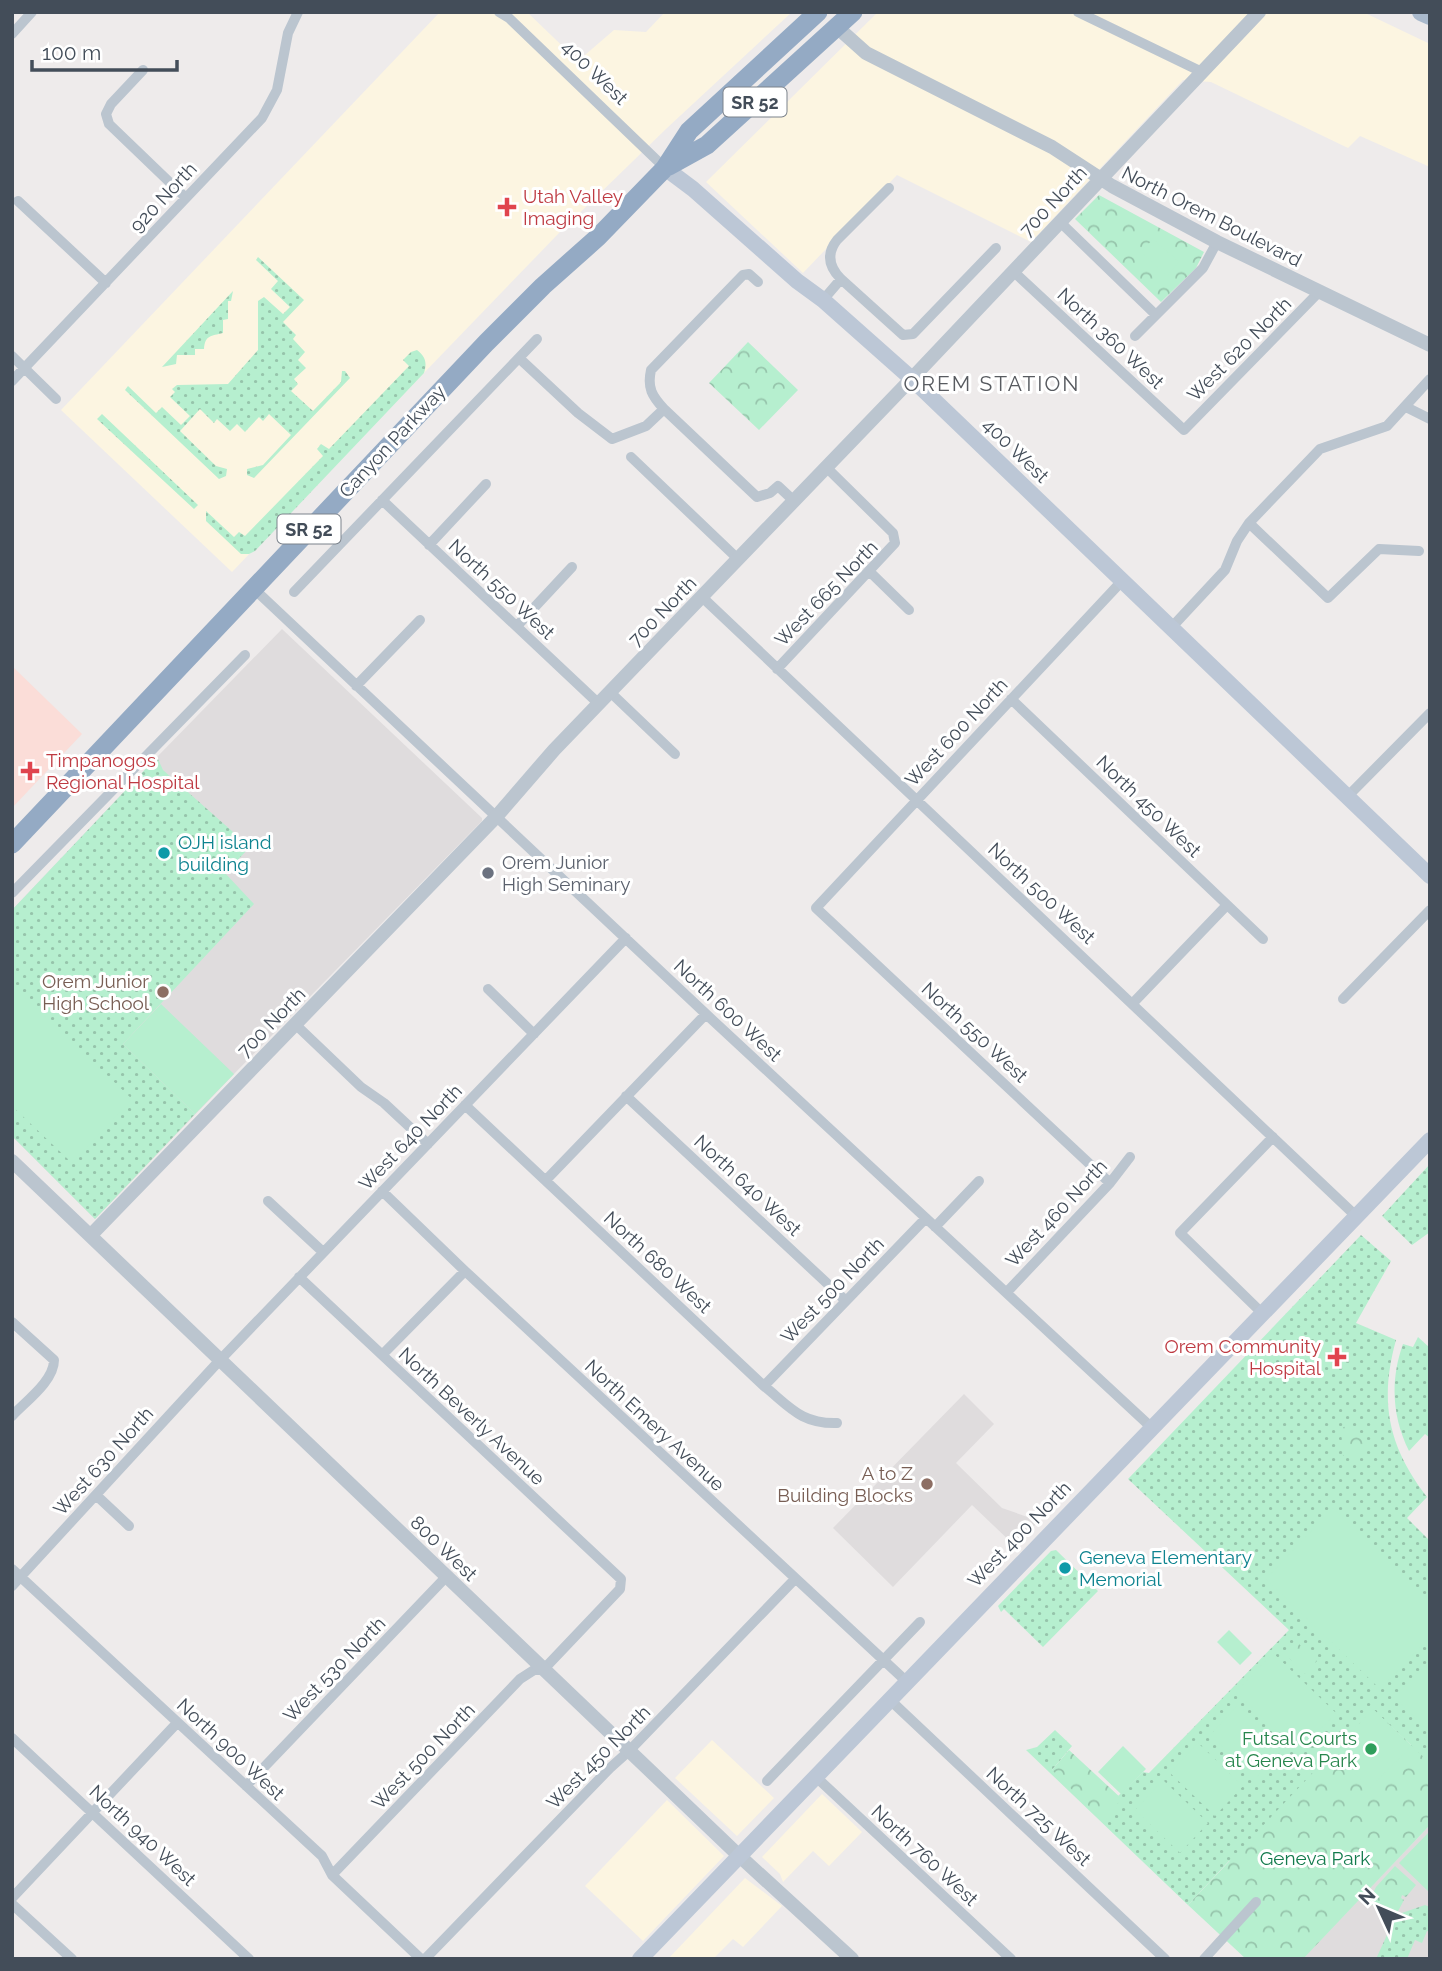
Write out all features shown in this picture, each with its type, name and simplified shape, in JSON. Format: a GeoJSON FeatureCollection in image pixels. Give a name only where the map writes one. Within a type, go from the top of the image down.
{"type":"FeatureCollection","features":[{"type":"Feature","properties":{"kind":"highway","name":"Canyon Parkway"},"geometry":{"type":"LineString","coordinates":[[12,844],[485,343],[665,168],[689,131],[818,12]]}},
{"type":"Feature","properties":{"kind":"highway","name":"Canyon Parkway"},"geometry":{"type":"LineString","coordinates":[[665,168],[707,145],[838,28],[852,12]]}},
{"type":"Feature","properties":{"kind":"main road"},"geometry":{"type":"LineString","coordinates":[[1421,12],[1430,16]]}},
{"type":"Feature","properties":{"kind":"main road","name":"400 West"},"geometry":{"type":"LineString","coordinates":[[665,168],[823,300],[912,379],[1430,876]]}},
{"type":"Feature","properties":{"kind":"main road","name":"West 400 North"},"geometry":{"type":"LineString","coordinates":[[645,1957],[906,1681],[1430,1140]]}},
{"type":"Feature","properties":{"kind":"street"},"geometry":{"type":"LineString","coordinates":[[13,31],[32,12]]}},
{"type":"Feature","properties":{"kind":"street","name":"920 North"},"geometry":{"type":"LineString","coordinates":[[12,381],[262,118],[270,105],[282,70],[288,33],[298,12]]}},
{"type":"Feature","properties":{"kind":"street","name":"400 West"},"geometry":{"type":"LineString","coordinates":[[499,12],[509,18],[665,168]]}},
{"type":"Feature","properties":{"kind":"street"},"geometry":{"type":"LineString","coordinates":[[1078,12],[1202,72]]}},
{"type":"Feature","properties":{"kind":"street","name":"700 North"},"geometry":{"type":"LineString","coordinates":[[91,1235],[496,817],[554,750],[827,468],[1259,12]]}},
{"type":"Feature","properties":{"kind":"street","name":"North Orem Boulevard"},"geometry":{"type":"LineString","coordinates":[[838,28],[866,53],[1052,147],[1101,179],[1217,242],[1430,345]]}},
{"type":"Feature","properties":{"kind":"street"},"geometry":{"type":"LineString","coordinates":[[143,71],[111,104],[106,114],[109,124],[186,198]]}},
{"type":"Feature","properties":{"kind":"street"},"geometry":{"type":"LineString","coordinates":[[889,188],[832,246],[830,262],[834,272],[897,331],[913,334],[996,248]]}},
{"type":"Feature","properties":{"kind":"street"},"geometry":{"type":"LineString","coordinates":[[18,201],[106,283]]}},
{"type":"Feature","properties":{"kind":"street"},"geometry":{"type":"LineString","coordinates":[[1060,222],[1156,315]]}},
{"type":"Feature","properties":{"kind":"street"},"geometry":{"type":"LineString","coordinates":[[1135,336],[1203,268],[1217,242]]}},
{"type":"Feature","properties":{"kind":"street","name":"North 360 West"},"geometry":{"type":"LineString","coordinates":[[1014,272],[1184,430]]}},
{"type":"Feature","properties":{"kind":"street"},"geometry":{"type":"LineString","coordinates":[[758,282],[749,274],[743,275],[651,370],[649,384],[651,394],[664,409],[757,497],[771,494],[778,486],[794,501]]}},
{"type":"Feature","properties":{"kind":"street"},"geometry":{"type":"LineString","coordinates":[[823,300],[841,279]]}},
{"type":"Feature","properties":{"kind":"street","name":"West 620 North"},"geometry":{"type":"LineString","coordinates":[[1184,430],[1319,292]]}},
{"type":"Feature","properties":{"kind":"street"},"geometry":{"type":"LineString","coordinates":[[294,592],[537,339]]}},
{"type":"Feature","properties":{"kind":"street"},"geometry":{"type":"LineString","coordinates":[[12,356],[56,399]]}},
{"type":"Feature","properties":{"kind":"street"},"geometry":{"type":"LineString","coordinates":[[519,358],[578,413],[612,439],[638,430],[664,409]]}},
{"type":"Feature","properties":{"kind":"street"},"geometry":{"type":"LineString","coordinates":[[1171,628],[1225,570],[1237,541],[1249,523],[1320,449],[1387,426],[1430,379]]}},
{"type":"Feature","properties":{"kind":"street"},"geometry":{"type":"LineString","coordinates":[[1406,407],[1430,419]]}},
{"type":"Feature","properties":{"kind":"street"},"geometry":{"type":"LineString","coordinates":[[631,457],[738,559]]}},
{"type":"Feature","properties":{"kind":"street","name":"West 665 North"},"geometry":{"type":"LineString","coordinates":[[777,669],[892,548],[895,538],[827,468]]}},
{"type":"Feature","properties":{"kind":"street"},"geometry":{"type":"LineString","coordinates":[[429,545],[486,484]]}},
{"type":"Feature","properties":{"kind":"street","name":"North 550 West"},"geometry":{"type":"LineString","coordinates":[[382,500],[599,704]]}},
{"type":"Feature","properties":{"kind":"street"},"geometry":{"type":"LineString","coordinates":[[1249,523],[1328,598],[1379,549],[1419,551]]}},
{"type":"Feature","properties":{"kind":"street"},"geometry":{"type":"LineString","coordinates":[[517,626],[572,566]]}},
{"type":"Feature","properties":{"kind":"street"},"geometry":{"type":"LineString","coordinates":[[870,572],[909,610]]}},
{"type":"Feature","properties":{"kind":"street","name":"West 600 North"},"geometry":{"type":"LineString","coordinates":[[816,908],[1122,581]]}},
{"type":"Feature","properties":{"kind":"street","name":"North 600 West"},"geometry":{"type":"LineString","coordinates":[[253,588],[1151,1427]]}},
{"type":"Feature","properties":{"kind":"street","name":"North 500 West"},"geometry":{"type":"LineString","coordinates":[[702,597],[1357,1217]]}},
{"type":"Feature","properties":{"kind":"street"},"geometry":{"type":"LineString","coordinates":[[356,686],[420,620]]}},
{"type":"Feature","properties":{"kind":"street"},"geometry":{"type":"LineString","coordinates":[[12,893],[245,654]]}},
{"type":"Feature","properties":{"kind":"street"},"geometry":{"type":"LineString","coordinates":[[610,692],[675,754]]}},
{"type":"Feature","properties":{"kind":"street","name":"North 450 West"},"geometry":{"type":"LineString","coordinates":[[1011,699],[1263,939]]}},
{"type":"Feature","properties":{"kind":"street"},"geometry":{"type":"LineString","coordinates":[[1348,796],[1430,713]]}},
{"type":"Feature","properties":{"kind":"street"},"geometry":{"type":"LineString","coordinates":[[1133,1003],[1227,905]]}},
{"type":"Feature","properties":{"kind":"street","name":"North 550 West"},"geometry":{"type":"LineString","coordinates":[[816,908],[1110,1183]]}},
{"type":"Feature","properties":{"kind":"street"},"geometry":{"type":"LineString","coordinates":[[1343,999],[1430,910]]}},
{"type":"Feature","properties":{"kind":"street","name":"West 640 North"},"geometry":{"type":"LineString","coordinates":[[220,1360],[626,938]]}},
{"type":"Feature","properties":{"kind":"street"},"geometry":{"type":"LineString","coordinates":[[488,989],[534,1034]]}},
{"type":"Feature","properties":{"kind":"street"},"geometry":{"type":"LineString","coordinates":[[545,1180],[706,1014]]}},
{"type":"Feature","properties":{"kind":"street"},"geometry":{"type":"LineString","coordinates":[[295,1024],[361,1087],[384,1103],[428,1144]]}},
{"type":"Feature","properties":{"kind":"street","name":"North 640 West"},"geometry":{"type":"LineString","coordinates":[[626,1096],[845,1300]]}},
{"type":"Feature","properties":{"kind":"street","name":"North 680 West"},"geometry":{"type":"LineString","coordinates":[[465,1105],[764,1386],[804,1418],[816,1423],[837,1423]]}},
{"type":"Feature","properties":{"kind":"street"},"geometry":{"type":"LineString","coordinates":[[1262,1313],[1180,1233],[1273,1137]]}},
{"type":"Feature","properties":{"kind":"street","name":"West 460 North"},"geometry":{"type":"LineString","coordinates":[[1007,1292],[1110,1183],[1130,1157]]}},
{"type":"Feature","properties":{"kind":"street","name":"800 West"},"geometry":{"type":"LineString","coordinates":[[12,1161],[738,1856],[852,1959]]}},
{"type":"Feature","properties":{"kind":"street"},"geometry":{"type":"LineString","coordinates":[[935,1227],[979,1181]]}},
{"type":"Feature","properties":{"kind":"street","name":"North Emery Avenue"},"geometry":{"type":"LineString","coordinates":[[382,1191],[906,1681]]}},
{"type":"Feature","properties":{"kind":"street"},"geometry":{"type":"LineString","coordinates":[[268,1201],[323,1252]]}},
{"type":"Feature","properties":{"kind":"street","name":"West 500 North"},"geometry":{"type":"LineString","coordinates":[[764,1386],[926,1218]]}},
{"type":"Feature","properties":{"kind":"street"},"geometry":{"type":"LineString","coordinates":[[382,1355],[465,1271]]}},
{"type":"Feature","properties":{"kind":"street","name":"North Beverly Avenue"},"geometry":{"type":"LineString","coordinates":[[299,1277],[621,1579]]}},
{"type":"Feature","properties":{"kind":"street"},"geometry":{"type":"LineString","coordinates":[[12,1322],[54,1360],[54,1368],[49,1377],[12,1416]]}},
{"type":"Feature","properties":{"kind":"street","name":"West 630 North"},"geometry":{"type":"LineString","coordinates":[[12,1587],[17,1573],[96,1495],[220,1360]]}},
{"type":"Feature","properties":{"kind":"street"},"geometry":{"type":"LineString","coordinates":[[96,1495],[129,1526]]}},
{"type":"Feature","properties":{"kind":"street","name":"North 900 West"},"geometry":{"type":"LineString","coordinates":[[17,1573],[322,1856],[332,1875],[423,1959]]}},
{"type":"Feature","properties":{"kind":"street","name":"West 530 North"},"geometry":{"type":"LineString","coordinates":[[246,1786],[446,1577]]}},
{"type":"Feature","properties":{"kind":"street","name":"West 500 North"},"geometry":{"type":"LineString","coordinates":[[332,1875],[520,1679],[534,1671],[543,1670],[620,1589],[621,1579]]}},
{"type":"Feature","properties":{"kind":"street","name":"West 450 North"},"geometry":{"type":"LineString","coordinates":[[423,1959],[794,1579]]}},
{"type":"Feature","properties":{"kind":"street"},"geometry":{"type":"LineString","coordinates":[[767,1781],[920,1622]]}},
{"type":"Feature","properties":{"kind":"street","name":"North 725 West"},"geometry":{"type":"LineString","coordinates":[[889,1699],[1165,1959]]}},
{"type":"Feature","properties":{"kind":"street"},"geometry":{"type":"LineString","coordinates":[[12,1898],[177,1723]]}},
{"type":"Feature","properties":{"kind":"street","name":"North 940 West"},"geometry":{"type":"LineString","coordinates":[[12,1738],[249,1959]]}},
{"type":"Feature","properties":{"kind":"street","name":"North 760 West"},"geometry":{"type":"LineString","coordinates":[[815,1776],[1011,1959]]}},
{"type":"Feature","properties":{"kind":"street"},"geometry":{"type":"LineString","coordinates":[[1204,1959],[1256,1902]]}},
{"type":"Feature","properties":{"kind":"street"},"geometry":{"type":"LineString","coordinates":[[12,1904],[72,1959]]}},
{"type":"Feature","properties":{"kind":"shaded area"},"geometry":{"type":"Polygon","coordinates":[[[440,12],[527,12],[578,61],[614,30],[646,32],[665,12],[792,12],[559,233],[232,572],[61,410],[440,12]]]}},
{"type":"Feature","properties":{"kind":"shaded area"},"geometry":{"type":"Polygon","coordinates":[[[878,12],[1363,12],[1430,44],[1430,167],[1360,136],[1348,148],[1211,82],[1183,80],[1031,242],[897,175],[803,273],[706,182],[878,12]]]}},
{"type":"Feature","properties":{"kind":"shaded area","name":"Orem Junior High School"},"geometry":{"type":"Polygon","coordinates":[[[282,629],[482,818],[482,821],[95,1219],[12,1136],[12,910],[282,629]]]}},
{"type":"Feature","properties":{"kind":"shaded area","name":"Timpanogos Regional Hospital"},"geometry":{"type":"Polygon","coordinates":[[[12,666],[82,734],[12,808],[12,666]]]}},
{"type":"Feature","properties":{"kind":"shaded area","name":"A to Z Building Blocks"},"geometry":{"type":"Polygon","coordinates":[[[964,1394],[994,1424],[956,1463],[1002,1508],[1039,1521],[1015,1546],[972,1505],[893,1587],[833,1528],[964,1394]]]}},
{"type":"Feature","properties":{"kind":"shaded area"},"geometry":{"type":"Polygon","coordinates":[[[712,1740],[774,1798],[737,1836],[675,1778],[712,1740]]]}},
{"type":"Feature","properties":{"kind":"shaded area"},"geometry":{"type":"Polygon","coordinates":[[[822,1794],[862,1832],[829,1866],[813,1851],[783,1882],[780,1874],[762,1857],[822,1794]]]}},
{"type":"Feature","properties":{"kind":"shaded area"},"geometry":{"type":"Polygon","coordinates":[[[667,1800],[724,1856],[643,1941],[585,1886],[667,1800]]]}},
{"type":"Feature","properties":{"kind":"shaded area"},"geometry":{"type":"Polygon","coordinates":[[[1430,1825],[1430,1959],[1302,1959],[1430,1825]]]}},
{"type":"Feature","properties":{"kind":"shaded area"},"geometry":{"type":"Polygon","coordinates":[[[745,1878],[782,1906],[743,1947],[733,1939],[713,1959],[668,1959],[745,1878]]]}},
{"type":"Feature","properties":{"kind":"green space"},"geometry":{"type":"Polygon","coordinates":[[[1099,195],[1204,252],[1196,268],[1161,302],[1075,219],[1099,195]]]}},
{"type":"Feature","properties":{"kind":"green space"},"geometry":{"type":"Polygon","coordinates":[[[1153,239],[1179,262],[1167,276],[1141,252],[1153,239]]]}},
{"type":"Feature","properties":{"kind":"green space"},"geometry":{"type":"Polygon","coordinates":[[[258,257],[304,300],[283,322],[296,335],[293,339],[305,352],[298,360],[306,368],[294,379],[298,384],[291,391],[313,411],[341,382],[342,371],[350,378],[254,478],[247,475],[247,469],[263,465],[291,435],[269,414],[263,421],[259,417],[245,432],[237,424],[230,431],[217,419],[214,423],[200,409],[180,431],[216,466],[227,469],[226,476],[219,479],[125,390],[128,386],[156,413],[162,407],[181,425],[190,416],[170,397],[175,392],[172,389],[177,385],[228,384],[258,350],[258,301],[264,297],[283,314],[290,307],[271,289],[278,281],[256,260],[258,257]]]}},
{"type":"Feature","properties":{"kind":"green space"},"geometry":{"type":"Polygon","coordinates":[[[233,291],[231,301],[228,301],[228,319],[223,320],[223,333],[209,337],[204,349],[195,349],[195,355],[177,355],[176,364],[162,367],[233,291]]]}},
{"type":"Feature","properties":{"kind":"green space"},"geometry":{"type":"Polygon","coordinates":[[[748,342],[798,390],[759,430],[709,383],[748,342]]]}},
{"type":"Feature","properties":{"kind":"green space"},"geometry":{"type":"Polygon","coordinates":[[[417,350],[425,360],[424,373],[255,551],[241,554],[206,521],[206,511],[234,537],[239,532],[245,536],[323,456],[317,449],[321,444],[329,449],[409,366],[403,360],[417,350]]]}},
{"type":"Feature","properties":{"kind":"green space"},"geometry":{"type":"Polygon","coordinates":[[[102,414],[198,505],[194,509],[97,419],[102,414]]]}},
{"type":"Feature","properties":{"kind":"green space"},"geometry":{"type":"Polygon","coordinates":[[[157,757],[163,770],[250,847],[225,873],[254,904],[123,1044],[195,1114],[95,1219],[12,1136],[12,910],[157,757]]]}},
{"type":"Feature","properties":{"kind":"green space"},"geometry":{"type":"Polygon","coordinates":[[[16,989],[132,1099],[72,1163],[12,1106],[12,993],[16,989]]]}},
{"type":"Feature","properties":{"kind":"green space"},"geometry":{"type":"Polygon","coordinates":[[[161,1004],[234,1074],[195,1114],[123,1044],[161,1004]]]}},
{"type":"Feature","properties":{"kind":"green space"},"geometry":{"type":"Polygon","coordinates":[[[1430,1164],[1430,1232],[1412,1245],[1382,1216],[1430,1164]]]}},
{"type":"Feature","properties":{"kind":"green space","name":"Orem Community Hospital"},"geometry":{"type":"Polygon","coordinates":[[[1361,1235],[1391,1261],[1356,1323],[1396,1340],[1388,1384],[1390,1423],[1403,1460],[1427,1497],[1407,1518],[1430,1541],[1430,1825],[1229,1861],[1188,1905],[1026,1750],[1037,1747],[1055,1730],[1072,1746],[1052,1770],[1121,1799],[1118,1796],[1143,1772],[1149,1773],[1289,1630],[1128,1479],[1361,1235]],[[1373,1710],[1370,1787],[1411,1745],[1373,1710]]]}},
{"type":"Feature","properties":{"kind":"green space"},"geometry":{"type":"Polygon","coordinates":[[[1418,1337],[1430,1348],[1430,1438],[1425,1434],[1409,1451],[1396,1412],[1396,1371],[1403,1344],[1413,1347],[1418,1337]]]}},
{"type":"Feature","properties":{"kind":"green space"},"geometry":{"type":"Polygon","coordinates":[[[1347,1426],[1364,1441],[1365,1455],[1343,1456],[1341,1428],[1347,1426]]]}},
{"type":"Feature","properties":{"kind":"green space"},"geometry":{"type":"Polygon","coordinates":[[[1333,1508],[1430,1600],[1430,1637],[1380,1689],[1266,1579],[1333,1508]]]}},
{"type":"Feature","properties":{"kind":"green space"},"geometry":{"type":"Polygon","coordinates":[[[1056,1550],[1098,1591],[1043,1647],[1004,1609],[1001,1612],[998,1606],[1051,1551],[1056,1550]]]}},
{"type":"Feature","properties":{"kind":"green space"},"geometry":{"type":"Polygon","coordinates":[[[1229,1630],[1252,1653],[1240,1665],[1217,1642],[1229,1630]]]}},
{"type":"Feature","properties":{"kind":"green space"},"geometry":{"type":"Polygon","coordinates":[[[1299,1644],[1317,1661],[1305,1674],[1287,1656],[1299,1644]]]}},
{"type":"Feature","properties":{"kind":"green space"},"geometry":{"type":"Polygon","coordinates":[[[1273,1653],[1336,1713],[1299,1752],[1236,1692],[1273,1653]]]}},
{"type":"Feature","properties":{"kind":"green space"},"geometry":{"type":"Polygon","coordinates":[[[1430,1660],[1430,1732],[1394,1697],[1430,1660]]]}},
{"type":"Feature","properties":{"kind":"green space"},"geometry":{"type":"Polygon","coordinates":[[[1238,1705],[1284,1748],[1256,1778],[1210,1735],[1238,1705]]]}},
{"type":"Feature","properties":{"kind":"green space","name":"Geneva Park"},"geometry":{"type":"Polygon","coordinates":[[[1373,1709],[1430,1763],[1430,1825],[1303,1959],[1246,1959],[1188,1905],[1373,1709]]]}},
{"type":"Feature","properties":{"kind":"green space","name":"Futsal Courts at Geneva Park"},"geometry":{"type":"Polygon","coordinates":[[[1373,1709],[1411,1746],[1370,1788],[1332,1752],[1373,1709]]]}},
{"type":"Feature","properties":{"kind":"green space"},"geometry":{"type":"Polygon","coordinates":[[[1198,1743],[1243,1786],[1215,1816],[1170,1773],[1198,1743]]]}},
{"type":"Feature","properties":{"kind":"green space"},"geometry":{"type":"Polygon","coordinates":[[[1123,1746],[1146,1769],[1121,1794],[1098,1772],[1123,1746]]]}},
{"type":"Feature","properties":{"kind":"green space"},"geometry":{"type":"Polygon","coordinates":[[[1069,1750],[1122,1799],[1103,1820],[1052,1770],[1069,1750]]]}},
{"type":"Feature","properties":{"kind":"green space"},"geometry":{"type":"Polygon","coordinates":[[[1163,1780],[1208,1823],[1180,1853],[1135,1810],[1163,1780]]]}},
{"type":"Feature","properties":{"kind":"green space"},"geometry":{"type":"Polygon","coordinates":[[[1430,1831],[1430,1893],[1399,1863],[1430,1831]]]}},
{"type":"Feature","properties":{"kind":"green space"},"geometry":{"type":"Polygon","coordinates":[[[1395,1866],[1416,1885],[1406,1897],[1402,1895],[1404,1900],[1396,1915],[1368,1903],[1376,1887],[1395,1866]]]}},
{"type":"Feature","properties":{"kind":"green space"},"geometry":{"type":"Polygon","coordinates":[[[1425,1905],[1430,1907],[1430,1932],[1427,1931],[1422,1943],[1415,1940],[1407,1959],[1376,1959],[1396,1915],[1425,1905]]]}},
{"type":"Feature","properties":{"kind":"place","name":"Utah Valley Imaging"},"geometry":{"type":"Point","coordinates":[507,207]}},
{"type":"Feature","properties":{"kind":"place","name":"Timpanogos Regional Hospital"},"geometry":{"type":"Point","coordinates":[30,771]}},
{"type":"Feature","properties":{"kind":"place","name":"OJH island building"},"geometry":{"type":"Point","coordinates":[164,853]}},
{"type":"Feature","properties":{"kind":"place","name":"Orem Junior High Seminary"},"geometry":{"type":"Point","coordinates":[488,873]}},
{"type":"Feature","properties":{"kind":"place","name":"Orem Junior High School"},"geometry":{"type":"Point","coordinates":[163,992]}},
{"type":"Feature","properties":{"kind":"place","name":"Orem Community Hospital"},"geometry":{"type":"Point","coordinates":[1337,1357]}},
{"type":"Feature","properties":{"kind":"place","name":"A to Z Building Blocks"},"geometry":{"type":"Point","coordinates":[927,1484]}},
{"type":"Feature","properties":{"kind":"place","name":"Geneva Elementary Memorial"},"geometry":{"type":"Point","coordinates":[1065,1568]}},
{"type":"Feature","properties":{"kind":"place","name":"Futsal Courts at Geneva Park"},"geometry":{"type":"Point","coordinates":[1371,1749]}},
{"type":"Feature","properties":{"kind":"district","name":"OREM STATION"},"geometry":{"type":"Point","coordinates":[992,383]}}]}
